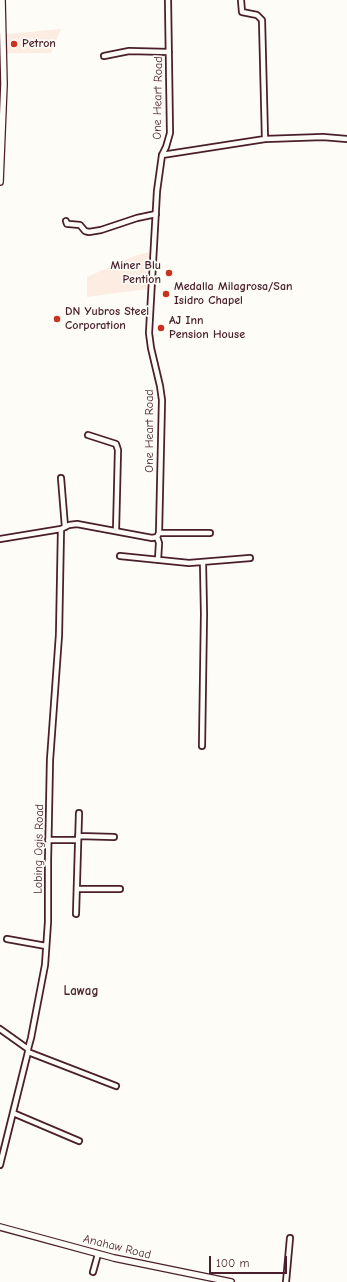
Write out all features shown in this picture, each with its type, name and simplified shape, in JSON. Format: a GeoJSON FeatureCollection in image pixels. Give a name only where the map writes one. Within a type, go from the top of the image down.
{"type":"FeatureCollection","features":[{"type":"Feature","properties":{"kind":"street"},"geometry":{"type":"LineString","coordinates":[[0,182],[2,0]]}},
{"type":"Feature","properties":{"kind":"street","name":"One Heart Road"},"geometry":{"type":"LineString","coordinates":[[158,560],[162,400],[149,333],[157,191],[162,155],[170,133],[168,0]]}},
{"type":"Feature","properties":{"kind":"street"},"geometry":{"type":"LineString","coordinates":[[241,0],[242,12],[257,15],[262,20],[265,139]]}},
{"type":"Feature","properties":{"kind":"street"},"geometry":{"type":"LineString","coordinates":[[104,56],[129,51],[169,52]]}},
{"type":"Feature","properties":{"kind":"street"},"geometry":{"type":"LineString","coordinates":[[162,155],[265,139],[323,137],[347,139]]}},
{"type":"Feature","properties":{"kind":"street"},"geometry":{"type":"LineString","coordinates":[[66,221],[67,224],[80,225],[85,231],[94,231],[156,214]]}},
{"type":"Feature","properties":{"kind":"street"},"geometry":{"type":"LineString","coordinates":[[88,436],[116,444],[118,450],[116,531]]}},
{"type":"Feature","properties":{"kind":"street","name":"Lobing Ogis Road"},"geometry":{"type":"LineString","coordinates":[[0,1164],[32,1038],[46,946],[48,922],[50,760],[59,635],[63,528],[61,478]]}},
{"type":"Feature","properties":{"kind":"street"},"geometry":{"type":"LineString","coordinates":[[0,540],[77,524],[152,538],[158,535],[210,533]]}},
{"type":"Feature","properties":{"kind":"street"},"geometry":{"type":"LineString","coordinates":[[120,556],[189,563],[250,558]]}},
{"type":"Feature","properties":{"kind":"street"},"geometry":{"type":"LineString","coordinates":[[202,746],[204,614],[203,563]]}},
{"type":"Feature","properties":{"kind":"street"},"geometry":{"type":"LineString","coordinates":[[76,914],[79,813]]}},
{"type":"Feature","properties":{"kind":"street"},"geometry":{"type":"LineString","coordinates":[[48,840],[114,837]]}},
{"type":"Feature","properties":{"kind":"street"},"geometry":{"type":"LineString","coordinates":[[77,889],[120,889]]}},
{"type":"Feature","properties":{"kind":"street"},"geometry":{"type":"LineString","coordinates":[[7,939],[46,946]]}},
{"type":"Feature","properties":{"kind":"street"},"geometry":{"type":"LineString","coordinates":[[0,1029],[28,1050],[116,1086]]}},
{"type":"Feature","properties":{"kind":"street"},"geometry":{"type":"LineString","coordinates":[[13,1113],[79,1141]]}},
{"type":"Feature","properties":{"kind":"street","name":"Anahaw Road"},"geometry":{"type":"LineString","coordinates":[[0,1228],[140,1264],[230,1282]]}},
{"type":"Feature","properties":{"kind":"street"},"geometry":{"type":"LineString","coordinates":[[286,1282],[290,1238]]}},
{"type":"Feature","properties":{"kind":"street"},"geometry":{"type":"LineString","coordinates":[[93,1272],[98,1254]]}},
{"type":"Feature","properties":{"kind":"shaded area"},"geometry":{"type":"Polygon","coordinates":[[[61,29],[51,53],[7,53],[6,34],[61,29]]]}},
{"type":"Feature","properties":{"kind":"shaded area"},"geometry":{"type":"Polygon","coordinates":[[[149,252],[147,289],[87,297],[87,277],[134,256],[149,252]]]}},
{"type":"Feature","properties":{"kind":"place","name":"Petron"},"geometry":{"type":"Point","coordinates":[14,44]}},
{"type":"Feature","properties":{"kind":"place","name":"Miner Blu Pention"},"geometry":{"type":"Point","coordinates":[169,273]}},
{"type":"Feature","properties":{"kind":"place","name":"Medalla Milagrosa/San Isidro Chapel"},"geometry":{"type":"Point","coordinates":[166,294]}},
{"type":"Feature","properties":{"kind":"place","name":"DN Yubros Steel Corporation"},"geometry":{"type":"Point","coordinates":[57,319]}},
{"type":"Feature","properties":{"kind":"place","name":"AJ Inn Pension House"},"geometry":{"type":"Point","coordinates":[161,328]}},
{"type":"Feature","properties":{"kind":"district","name":"Lawag"},"geometry":{"type":"Point","coordinates":[81,991]}}]}
